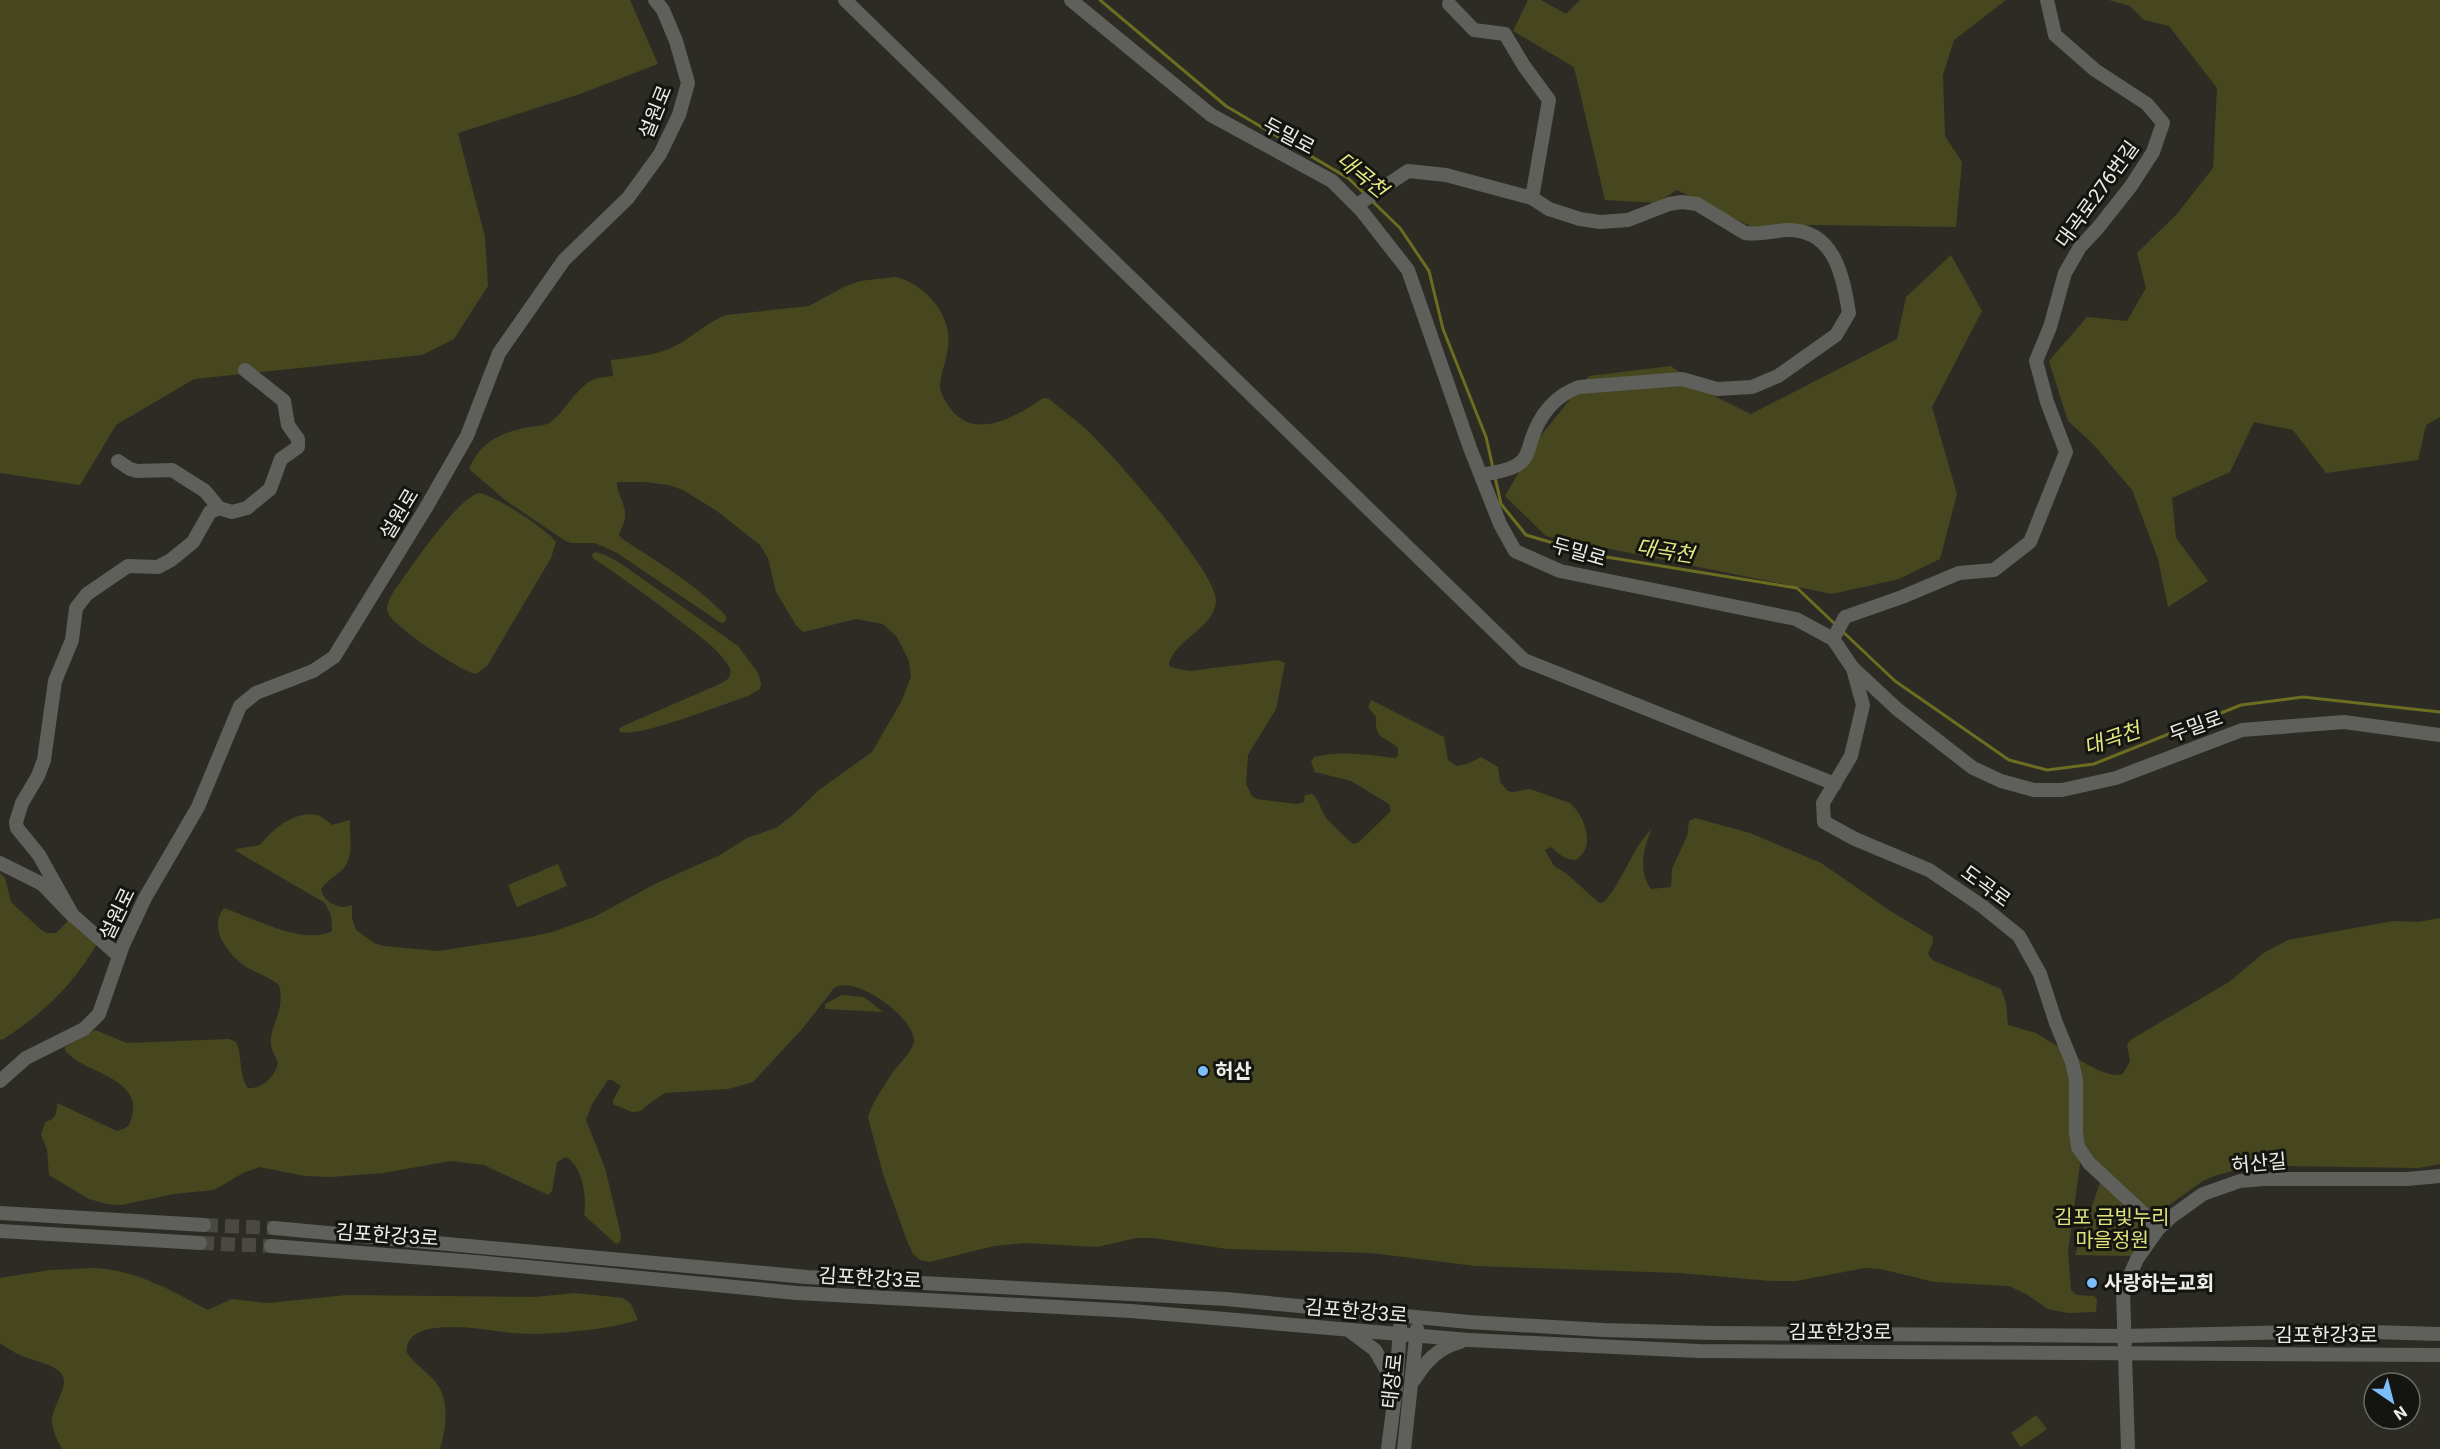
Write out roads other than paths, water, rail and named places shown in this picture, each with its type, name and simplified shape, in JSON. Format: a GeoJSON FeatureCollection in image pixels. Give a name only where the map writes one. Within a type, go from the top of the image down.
{"type":"FeatureCollection","features":[{"type":"Feature","properties":{"kind":"street","name":"설원로"},"geometry":{"type":"LineString","coordinates":[[0,1081],[26,1058],[92,1023],[103,1005],[119,956],[146,898],[198,807],[240,706],[256,693],[313,671],[334,657],[427,506],[467,436],[499,353],[564,260],[628,198],[660,154],[679,115],[688,83],[676,41],[663,10],[655,0]]}},
{"type":"Feature","properties":{"kind":"street"},"geometry":{"type":"LineString","coordinates":[[844,0],[1524,660],[1834,784],[1851,756],[1863,705],[1852,667]]}},
{"type":"Feature","properties":{"kind":"street","name":"두밀로"},"geometry":{"type":"LineString","coordinates":[[1071,0],[1211,115],[1364,200],[1408,270],[1490,473],[1500,524],[1515,551],[1560,571],[1796,619],[1837,632],[1852,667],[1897,709],[1973,768],[2001,782],[2034,790],[2062,790],[2116,778],[2242,730],[2344,722],[2440,735]]}},
{"type":"Feature","properties":{"kind":"street","name":"대곡로276번길"},"geometry":{"type":"LineString","coordinates":[[1837,632],[1845,616],[1902,597],[1959,573],[1994,570],[2030,542],[2066,452],[2047,402],[2036,361],[2050,327],[2065,273],[2080,247],[2117,203],[2153,152],[2163,123],[2147,104],[2095,70],[2055,35],[2048,0]]}},
{"type":"Feature","properties":{"kind":"street"},"geometry":{"type":"LineString","coordinates":[[1451,1],[1474,30],[1505,34],[1524,66],[1549,100],[1532,198]]}},
{"type":"Feature","properties":{"kind":"street"},"geometry":{"type":"LineString","coordinates":[[1364,200],[1408,171],[1446,176],[1532,198],[1549,209],[1580,219],[1600,222],[1628,220],[1670,204],[1682,202],[1697,204],[1745,233],[1788,230],[1810,233],[1822,240],[1833,254],[1846,294],[1849,313],[1843,326],[1828,341],[1778,376],[1752,387],[1717,389],[1682,379],[1579,387],[1568,391],[1553,402],[1541,417],[1522,462],[1490,473]]}},
{"type":"Feature","properties":{"kind":"street"},"geometry":{"type":"LineString","coordinates":[[118,461],[137,471],[172,470],[205,491],[219,508],[232,512],[241,511],[261,498],[272,486],[279,462],[299,445],[288,425],[284,401],[245,370]]}},
{"type":"Feature","properties":{"kind":"street"},"geometry":{"type":"LineString","coordinates":[[73,916],[39,855],[17,828],[16,822],[22,803],[38,776],[44,760],[55,681],[72,640],[76,608],[87,594],[128,566],[158,567],[164,564],[193,542],[210,512],[219,508]]}},
{"type":"Feature","properties":{"kind":"street","name":"도곡로"},"geometry":{"type":"LineString","coordinates":[[1834,784],[1823,803],[1824,822],[1855,839],[1929,870],[1982,906],[2019,936],[2040,974],[2075,1072],[2076,1139],[2082,1154],[2159,1228]]}},
{"type":"Feature","properties":{"kind":"street"},"geometry":{"type":"LineString","coordinates":[[0,863],[42,884],[73,916],[119,956]]}},
{"type":"Feature","properties":{"kind":"street","name":"허산길"},"geometry":{"type":"LineString","coordinates":[[2128,1449],[2123,1301],[2126,1283],[2136,1259],[2159,1228],[2203,1194],[2240,1181],[2407,1179],[2440,1176]]}},
{"type":"Feature","properties":{"kind":"street"},"geometry":{"type":"LineString","coordinates":[[0,1213],[204,1225]]}},
{"type":"Feature","properties":{"kind":"street","name":"김포한강3로"},"geometry":{"type":"LineString","coordinates":[[274,1228],[807,1277],[1203,1298],[1401,1316],[1603,1330],[2124,1336],[2337,1331],[2440,1334]]}},
{"type":"Feature","properties":{"kind":"street"},"geometry":{"type":"LineString","coordinates":[[0,1231],[200,1243]]}},
{"type":"Feature","properties":{"kind":"street","name":"김포한강3로"},"geometry":{"type":"LineString","coordinates":[[271,1246],[476,1262],[797,1293],[1131,1311],[1469,1340],[1699,1351],[2440,1355]]}},
{"type":"Feature","properties":{"kind":"street"},"geometry":{"type":"LineString","coordinates":[[1388,1449],[1396,1387],[1401,1316]]}},
{"type":"Feature","properties":{"kind":"street","name":"태장로"},"geometry":{"type":"LineString","coordinates":[[1404,1449],[1418,1317]]}},
{"type":"Feature","properties":{"kind":"street"},"geometry":{"type":"LineString","coordinates":[[1347,1330],[1375,1350],[1383,1360],[1396,1387]]}},
{"type":"Feature","properties":{"kind":"street"},"geometry":{"type":"LineString","coordinates":[[1412,1384],[1424,1364],[1438,1351],[1469,1340]]}},
{"type":"Feature","properties":{"kind":"waterway","name":"대곡천"},"geometry":{"type":"LineString","coordinates":[[1100,0],[1226,106],[1348,178],[1364,193]]}},
{"type":"Feature","properties":{"kind":"waterway","name":"대곡천"},"geometry":{"type":"LineString","coordinates":[[1371,200],[1400,228],[1429,271],[1443,329],[1486,437],[1493,468]]}},
{"type":"Feature","properties":{"kind":"waterway","name":"대곡천"},"geometry":{"type":"LineString","coordinates":[[1495,477],[1501,504],[1526,535],[1594,555],[1797,588],[1836,625]]}},
{"type":"Feature","properties":{"kind":"waterway","name":"대곡천"},"geometry":{"type":"LineString","coordinates":[[1841,630],[1895,681],[2009,760],[2047,770],[2094,764],[2241,705],[2303,697],[2440,712]]}},
{"type":"Feature","properties":{"kind":"tunnel"},"geometry":{"type":"LineString","coordinates":[[204,1225],[274,1228]]}},
{"type":"Feature","properties":{"kind":"tunnel"},"geometry":{"type":"LineString","coordinates":[[200,1243],[271,1246]]}},
{"type":"Feature","properties":{"kind":"place","name":"허산"},"geometry":{"type":"Point","coordinates":[1203,1071]}},
{"type":"Feature","properties":{"kind":"place","name":"사랑하는교회"},"geometry":{"type":"Point","coordinates":[2092,1283]}},
{"type":"Feature","properties":{"kind":"park label","name":"김포 금빛누리 마을정원"},"geometry":{"type":"Point","coordinates":[2112,1228]}}]}
